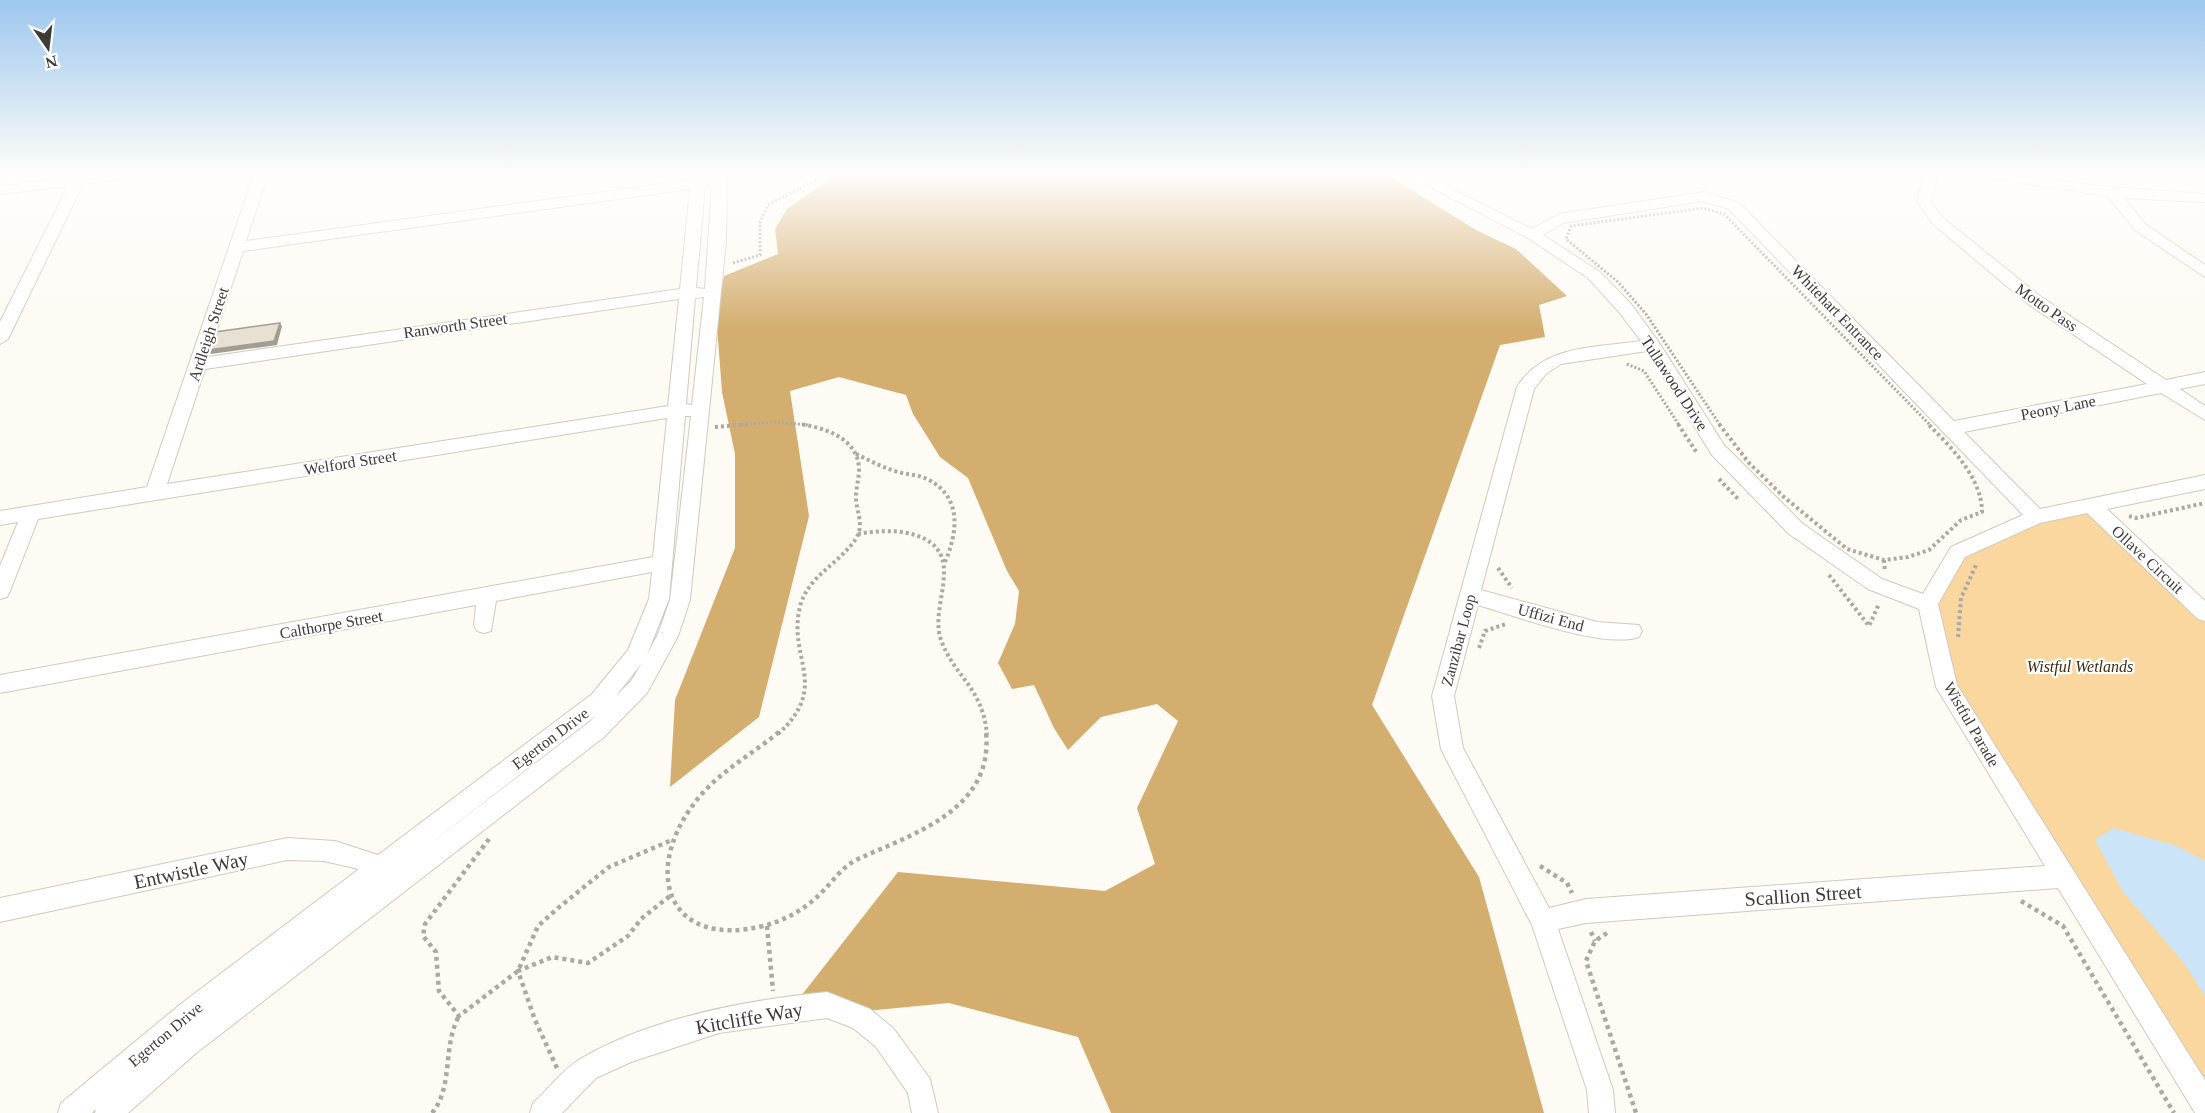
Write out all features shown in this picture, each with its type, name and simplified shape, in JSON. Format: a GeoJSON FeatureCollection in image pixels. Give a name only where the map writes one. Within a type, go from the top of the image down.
{"type":"FeatureCollection","features":[{"type":"Feature","properties":{"kind":"street"},"geometry":{"type":"LineString","coordinates":[[0,339],[55,226]]}},
{"type":"Feature","properties":{"kind":"street","name":"Ardleigh Street"},"geometry":{"type":"LineString","coordinates":[[154,495],[244,226]]}},
{"type":"Feature","properties":{"kind":"street"},"geometry":{"type":"LineString","coordinates":[[237,247],[381,226]]}},
{"type":"Feature","properties":{"kind":"street","name":"Egerton Drive"},"geometry":{"type":"LineString","coordinates":[[71,1113],[191,1012],[600,700],[636,655],[659,599],[689,293],[701,226]]}},
{"type":"Feature","properties":{"kind":"street","name":"Egerton Drive"},"geometry":{"type":"LineString","coordinates":[[108,1113],[186,1045],[596,730],[639,687],[668,636],[680,600],[718,241],[716,226]]}},
{"type":"Feature","properties":{"kind":"street","name":"Tullawood Drive"},"geometry":{"type":"LineString","coordinates":[[1515,226],[1594,275],[1624,308],[1652,345],[1718,450],[1796,529],[1875,585],[1928,604]]}},
{"type":"Feature","properties":{"kind":"street","name":"Whitehart Entrance"},"geometry":{"type":"LineString","coordinates":[[1533,235],[1548,226]]}},
{"type":"Feature","properties":{"kind":"street","name":"Whitehart Entrance"},"geometry":{"type":"LineString","coordinates":[[1753,226],[2036,517]]}},
{"type":"Feature","properties":{"kind":"street","name":"Motto Pass"},"geometry":{"type":"LineString","coordinates":[[1944,226],[2034,300],[2205,414]]}},
{"type":"Feature","properties":{"kind":"street"},"geometry":{"type":"LineString","coordinates":[[2139,226],[2205,272]]}},
{"type":"Feature","properties":{"kind":"street","name":"Ranworth Street"},"geometry":{"type":"LineString","coordinates":[[198,364],[650,296],[713,292]]}},
{"type":"Feature","properties":{"kind":"street","name":"Zanzibar Loop"},"geometry":{"type":"LineString","coordinates":[[1602,1113],[1600,1090],[1543,921],[1452,749],[1443,696],[1526,387],[1540,370],[1557,359],[1652,345]]}},
{"type":"Feature","properties":{"kind":"street","name":"Peony Lane"},"geometry":{"type":"LineString","coordinates":[[1951,428],[2205,378]]}},
{"type":"Feature","properties":{"kind":"street","name":"Welford Street"},"geometry":{"type":"LineString","coordinates":[[0,518],[677,411],[699,419]]}},
{"type":"Feature","properties":{"kind":"street"},"geometry":{"type":"LineString","coordinates":[[1928,604],[1958,552],[2036,517],[2099,513],[2205,482]]}},
{"type":"Feature","properties":{"kind":"street"},"geometry":{"type":"LineString","coordinates":[[0,591],[30,513]]}},
{"type":"Feature","properties":{"kind":"street","name":"Ollave Circuit"},"geometry":{"type":"LineString","coordinates":[[2099,513],[2205,613]]}},
{"type":"Feature","properties":{"kind":"street","name":"Calthorpe Street"},"geometry":{"type":"LineString","coordinates":[[0,684],[663,563]]}},
{"type":"Feature","properties":{"kind":"street"},"geometry":{"type":"LineString","coordinates":[[484,625],[487,595]]}},
{"type":"Feature","properties":{"kind":"street","name":"Uffizi End"},"geometry":{"type":"LineString","coordinates":[[1471,595],[1597,630],[1632,631]]}},
{"type":"Feature","properties":{"kind":"street","name":"Wistful Parade"},"geometry":{"type":"LineString","coordinates":[[1928,604],[1947,687],[2205,1106]]}},
{"type":"Feature","properties":{"kind":"street","name":"Entwistle Way"},"geometry":{"type":"LineString","coordinates":[[0,910],[287,849],[322,849],[352,854],[380,867]]}},
{"type":"Feature","properties":{"kind":"street","name":"Scallion Street"},"geometry":{"type":"LineString","coordinates":[[1543,921],[1582,912],[2064,876]]}},
{"type":"Feature","properties":{"kind":"street","name":"Kitcliffe Way"},"geometry":{"type":"LineString","coordinates":[[543,1113],[586,1069],[627,1050],[719,1020],[827,1005],[861,1018],[885,1038],[921,1088],[925,1113]]}},
{"type":"Feature","properties":{"kind":"path"},"geometry":{"type":"LineString","coordinates":[[729,263],[747,261],[760,255],[762,250],[760,226]]}},
{"type":"Feature","properties":{"kind":"path"},"geometry":{"type":"LineString","coordinates":[[1571,226],[1566,239],[1618,282],[1646,314],[1725,432],[1749,463],[1784,497],[1847,549],[1884,560],[1929,550],[1961,520],[1982,512],[1982,497],[1954,452],[1736,226]]}},
{"type":"Feature","properties":{"kind":"path"},"geometry":{"type":"LineString","coordinates":[[1611,351],[1618,361],[1644,371],[1690,444],[1704,461]]}},
{"type":"Feature","properties":{"kind":"path"},"geometry":{"type":"LineString","coordinates":[[699,419],[823,426],[847,441],[855,454],[860,476],[856,495],[861,525],[858,534],[846,550],[814,580],[803,595],[798,610],[807,679],[806,694],[795,714],[761,747],[716,778],[699,797],[672,840],[667,862],[670,896],[685,918],[694,925],[721,930],[747,930],[773,924],[813,900],[849,864],[918,835],[944,821],[967,796],[984,766],[987,745],[985,725],[974,689],[949,657],[941,642],[937,603],[944,581],[944,565],[940,550],[929,541],[908,534],[884,530],[858,534]]}},
{"type":"Feature","properties":{"kind":"path"},"geometry":{"type":"LineString","coordinates":[[855,454],[897,472],[928,479],[944,492],[956,511],[957,529],[956,540],[944,565]]}},
{"type":"Feature","properties":{"kind":"path"},"geometry":{"type":"LineString","coordinates":[[1718,478],[1741,501]]}},
{"type":"Feature","properties":{"kind":"path"},"geometry":{"type":"LineString","coordinates":[[2099,513],[2136,518],[2205,503]]}},
{"type":"Feature","properties":{"kind":"path"},"geometry":{"type":"LineString","coordinates":[[1959,649],[1960,602],[1965,580],[1982,556]]}},
{"type":"Feature","properties":{"kind":"path"},"geometry":{"type":"LineString","coordinates":[[1478,651],[1485,631],[1510,622],[1515,593],[1497,570],[1500,559]]}},
{"type":"Feature","properties":{"kind":"path"},"geometry":{"type":"LineString","coordinates":[[1823,568],[1869,626],[1887,589],[1884,560]]}},
{"type":"Feature","properties":{"kind":"path"},"geometry":{"type":"LineString","coordinates":[[459,1016],[439,991],[436,952],[423,936],[425,924],[488,842],[490,836]]}},
{"type":"Feature","properties":{"kind":"path"},"geometry":{"type":"LineString","coordinates":[[546,1042],[535,1020],[518,971],[538,926],[609,867],[672,840]]}},
{"type":"Feature","properties":{"kind":"path"},"geometry":{"type":"LineString","coordinates":[[1536,860],[1542,870],[1568,883],[1595,941]]}},
{"type":"Feature","properties":{"kind":"path"},"geometry":{"type":"LineString","coordinates":[[432,1113],[436,1109],[441,1094],[449,1037],[459,1016],[495,991],[518,971],[546,957],[561,955],[588,963],[628,936],[641,919],[670,896]]}},
{"type":"Feature","properties":{"kind":"path"},"geometry":{"type":"LineString","coordinates":[[2011,902],[2023,901],[2063,926],[2174,1113]]}},
{"type":"Feature","properties":{"kind":"path"},"geometry":{"type":"LineString","coordinates":[[1615,932],[1603,933],[1595,941],[1586,961],[1636,1113]]}},
{"type":"Feature","properties":{"kind":"green space","name":"Wistful Wetlands"},"geometry":{"type":"Polygon","coordinates":[[[2091,506],[2205,613],[2205,1107],[1946,685],[1938,608],[1958,551],[2039,517],[2091,506]]]}},
{"type":"Feature","properties":{"kind":"shaded area"},"geometry":{"type":"Polygon","coordinates":[[[777,226],[1469,226],[1516,249],[1567,296],[1539,305],[1545,337],[1500,345],[1372,705],[1479,877],[1544,1113],[1111,1113],[1078,1037],[949,1003],[783,1019],[898,872],[1105,891],[1155,864],[1137,808],[1178,721],[1157,704],[1101,717],[1068,750],[1054,728],[1034,685],[1012,689],[998,663],[1015,624],[1019,591],[1007,571],[968,478],[940,457],[913,414],[906,395],[839,377],[790,391],[809,516],[759,717],[670,787],[675,700],[735,548],[735,454],[722,392],[716,313],[724,276],[778,254],[775,229],[777,226]]]}},
{"type":"Feature","properties":{"kind":"water"},"geometry":{"type":"Polygon","coordinates":[[[2113,828],[2174,845],[2205,861],[2205,996],[2184,963],[2123,892],[2095,840],[2113,828]]]}},
{"type":"Feature","properties":{"kind":"building"},"geometry":{"type":"Polygon","coordinates":[[[280,323],[274,341],[208,350],[215,332],[280,323]]]}}]}
